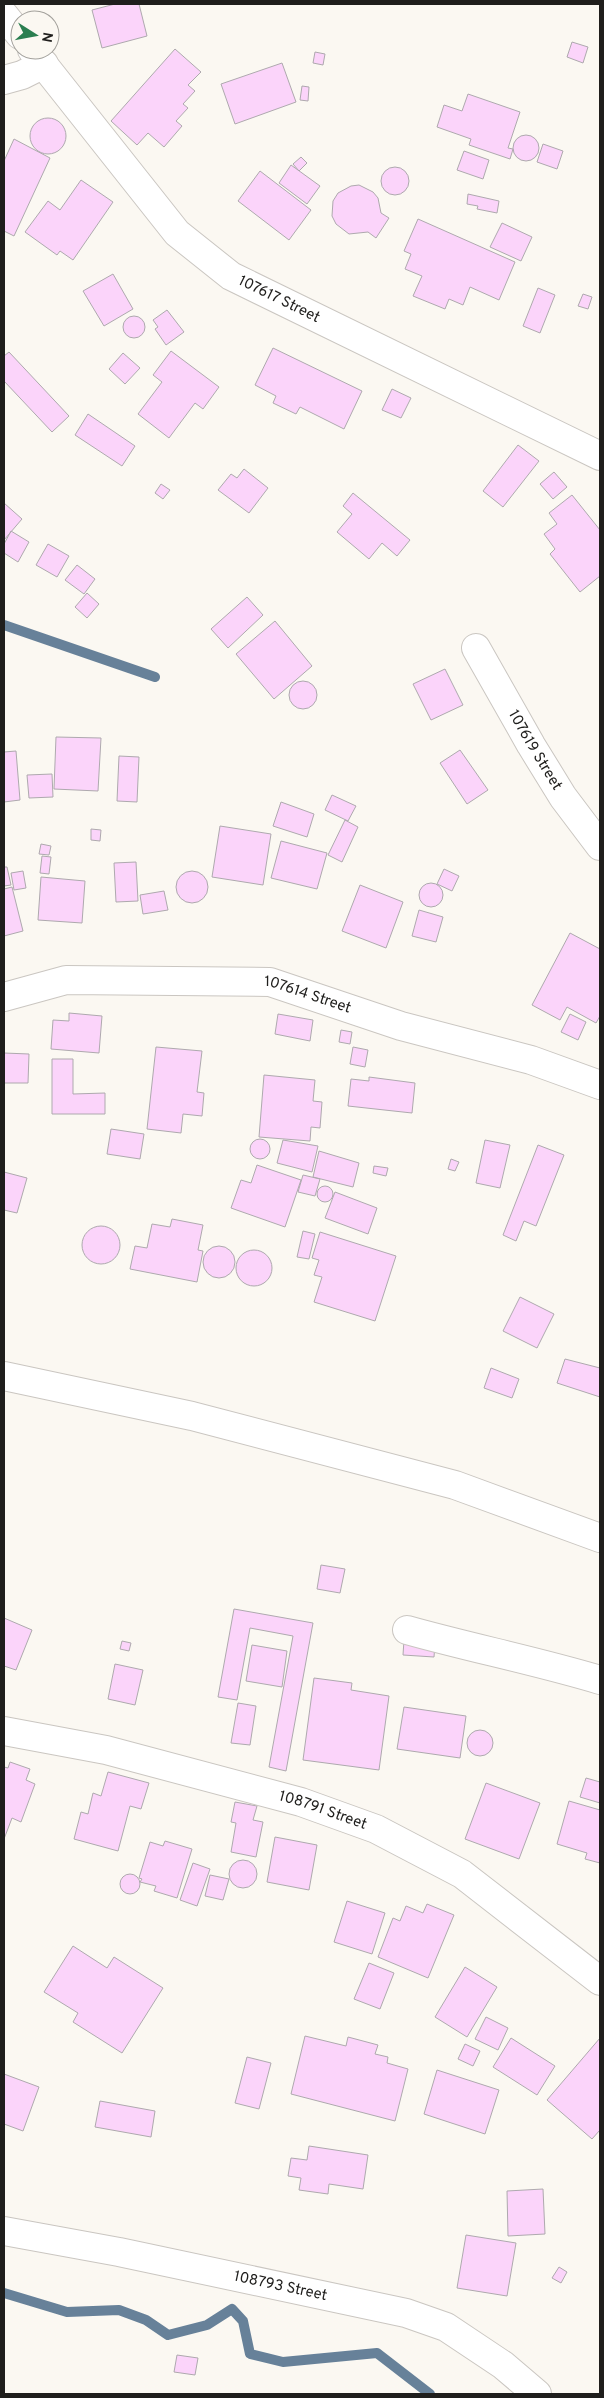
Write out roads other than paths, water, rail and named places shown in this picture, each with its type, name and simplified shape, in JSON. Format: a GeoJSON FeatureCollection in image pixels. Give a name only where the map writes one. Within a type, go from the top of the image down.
{"type":"FeatureCollection","features":[{"type":"Feature","properties":{"kind":"street"},"geometry":{"type":"LineString","coordinates":[[4,80],[22,75],[35,60]]}},
{"type":"Feature","properties":{"kind":"street","name":"107617 Street"},"geometry":{"type":"LineString","coordinates":[[40,60],[177,233],[231,276],[600,456]]}},
{"type":"Feature","properties":{"kind":"street","name":"107619 Street"},"geometry":{"type":"LineString","coordinates":[[476,648],[550,775],[600,846]]}},
{"type":"Feature","properties":{"kind":"street","name":"107614 Street"},"geometry":{"type":"LineString","coordinates":[[4,997],[66,980],[270,982],[402,1026],[531,1060],[600,1085]]}},
{"type":"Feature","properties":{"kind":"street"},"geometry":{"type":"LineString","coordinates":[[4,1376],[192,1416],[455,1485],[600,1538]]}},
{"type":"Feature","properties":{"kind":"street"},"geometry":{"type":"LineString","coordinates":[[407,1630],[474,1649],[547,1664],[600,1680]]}},
{"type":"Feature","properties":{"kind":"street","name":"108791 Street"},"geometry":{"type":"LineString","coordinates":[[4,1731],[106,1750],[301,1802],[376,1829],[462,1874],[600,1981]]}},
{"type":"Feature","properties":{"kind":"street","name":"108793 Street"},"geometry":{"type":"LineString","coordinates":[[4,2231],[119,2252],[406,2314],[446,2327],[502,2364],[537,2394]]}},
{"type":"Feature","properties":{"kind":"waterway"},"geometry":{"type":"LineString","coordinates":[[4,625],[155,677]]}},
{"type":"Feature","properties":{"kind":"waterway"},"geometry":{"type":"LineString","coordinates":[[4,2293],[67,2312],[119,2310],[146,2320],[168,2335],[207,2325],[232,2309],[243,2321],[250,2354],[283,2362],[377,2353],[430,2394]]}}]}
